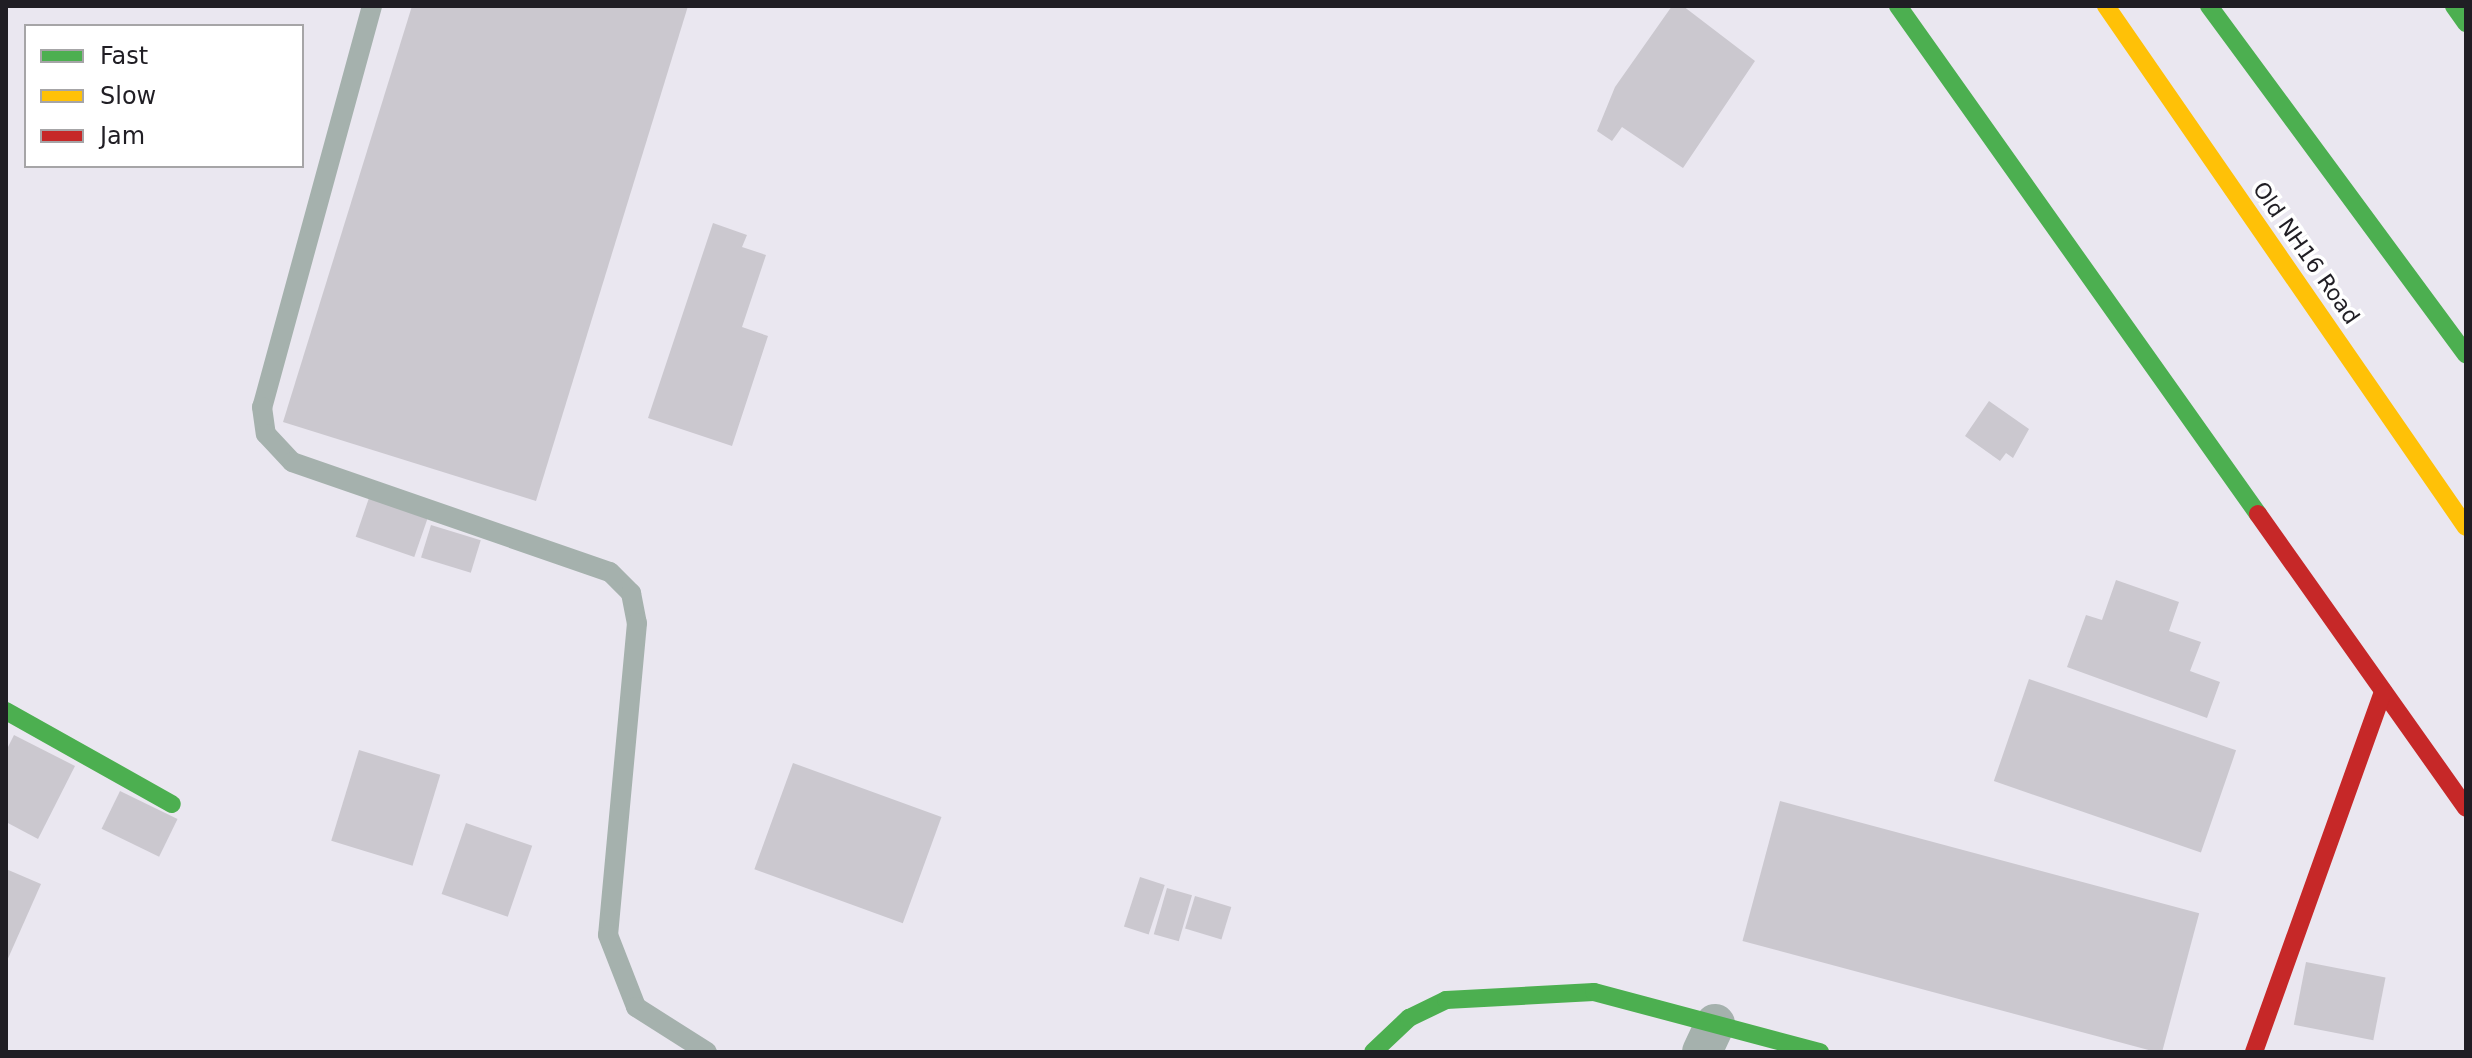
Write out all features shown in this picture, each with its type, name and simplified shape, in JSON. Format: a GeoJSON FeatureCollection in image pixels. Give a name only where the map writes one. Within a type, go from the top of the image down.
{"type":"FeatureCollection","features":[{"type":"Feature","properties":{"kind":"street"},"geometry":{"type":"LineString","coordinates":[[1898,6],[2466,808]]}},
{"type":"Feature","properties":{"kind":"street","name":"Old NH16 Road"},"geometry":{"type":"LineString","coordinates":[[2106,6],[2466,527]]}},
{"type":"Feature","properties":{"kind":"street"},"geometry":{"type":"LineString","coordinates":[[2209,6],[2466,355]]}},
{"type":"Feature","properties":{"kind":"street"},"geometry":{"type":"LineString","coordinates":[[2454,6],[2466,23]]}},
{"type":"Feature","properties":{"kind":"street"},"geometry":{"type":"LineString","coordinates":[[2254,1052],[2383,691]]}},
{"type":"Feature","properties":{"kind":"street"},"geometry":{"type":"LineString","coordinates":[[6,711],[172,804]]}},
{"type":"Feature","properties":{"kind":"street"},"geometry":{"type":"LineString","coordinates":[[1373,1052],[1409,1018],[1477,995],[1594,992],[1708,1038],[1820,1052]]}},
{"type":"Feature","properties":{"kind":"lane"},"geometry":{"type":"LineString","coordinates":[[372,6],[262,407],[266,434],[292,462],[610,572],[631,593],[637,623],[608,935],[636,1007],[707,1052]]}},
{"type":"Feature","properties":{"kind":"building"},"geometry":{"type":"Polygon","coordinates":[[[412,6],[688,6],[536,501],[283,422],[412,6]]]}},
{"type":"Feature","properties":{"kind":"building"},"geometry":{"type":"Polygon","coordinates":[[[1672,6],[1683,6],[1755,61],[1683,168],[1622,127],[1612,141],[1597,131],[1615,87],[1672,6]]]}},
{"type":"Feature","properties":{"kind":"building"},"geometry":{"type":"Polygon","coordinates":[[[713,223],[747,235],[742,247],[766,255],[742,327],[768,336],[732,446],[648,418],[713,223]]]}},
{"type":"Feature","properties":{"kind":"building"},"geometry":{"type":"Polygon","coordinates":[[[1989,401],[2029,429],[2013,458],[2006,453],[2000,461],[1965,436],[1989,401]]]}},
{"type":"Feature","properties":{"kind":"building"},"geometry":{"type":"Polygon","coordinates":[[[369,498],[428,518],[414,557],[356,537],[369,498]]]}},
{"type":"Feature","properties":{"kind":"building"},"geometry":{"type":"Polygon","coordinates":[[[431,525],[481,540],[471,573],[421,558],[431,525]]]}},
{"type":"Feature","properties":{"kind":"building"},"geometry":{"type":"Polygon","coordinates":[[[2116,580],[2179,602],[2169,631],[2201,642],[2190,671],[2220,682],[2207,718],[2067,667],[2086,615],[2102,620],[2116,580]]]}},
{"type":"Feature","properties":{"kind":"building"},"geometry":{"type":"Polygon","coordinates":[[[2029,679],[2236,750],[2201,852],[1994,781],[2029,679]]]}},
{"type":"Feature","properties":{"kind":"building"},"geometry":{"type":"Polygon","coordinates":[[[14,735],[75,766],[38,839],[6,822],[6,751],[14,735]]]}},
{"type":"Feature","properties":{"kind":"building"},"geometry":{"type":"Polygon","coordinates":[[[359,750],[440,775],[413,866],[331,841],[359,750]]]}},
{"type":"Feature","properties":{"kind":"building"},"geometry":{"type":"Polygon","coordinates":[[[793,763],[941,817],[903,923],[754,869],[793,763]]]}},
{"type":"Feature","properties":{"kind":"building"},"geometry":{"type":"Polygon","coordinates":[[[120,791],[178,819],[159,857],[102,829],[120,791]]]}},
{"type":"Feature","properties":{"kind":"building"},"geometry":{"type":"Polygon","coordinates":[[[1780,801],[2199,913],[2162,1052],[1742,941],[1780,801]]]}},
{"type":"Feature","properties":{"kind":"building"},"geometry":{"type":"Polygon","coordinates":[[[466,823],[532,846],[508,917],[442,894],[466,823]]]}},
{"type":"Feature","properties":{"kind":"building"},"geometry":{"type":"Polygon","coordinates":[[[6,869],[41,884],[6,963],[6,869]]]}},
{"type":"Feature","properties":{"kind":"building"},"geometry":{"type":"Polygon","coordinates":[[[1140,877],[1165,885],[1149,934],[1124,926],[1140,877]]]}},
{"type":"Feature","properties":{"kind":"building"},"geometry":{"type":"Polygon","coordinates":[[[1167,888],[1192,895],[1179,941],[1154,934],[1167,888]]]}},
{"type":"Feature","properties":{"kind":"building"},"geometry":{"type":"Polygon","coordinates":[[[1195,896],[1231,907],[1221,940],[1185,929],[1195,896]]]}},
{"type":"Feature","properties":{"kind":"building"},"geometry":{"type":"Polygon","coordinates":[[[2306,962],[2386,977],[2373,1040],[2294,1025],[2306,962]]]}},
{"type":"Feature","properties":{"kind":"traffic: fast"},"geometry":{"type":"LineString","coordinates":[[1898,6],[2258,514]]}},
{"type":"Feature","properties":{"kind":"traffic: fast"},"geometry":{"type":"LineString","coordinates":[[2209,6],[2466,355]]}},
{"type":"Feature","properties":{"kind":"traffic: fast"},"geometry":{"type":"LineString","coordinates":[[2454,6],[2466,23]]}},
{"type":"Feature","properties":{"kind":"traffic: fast"},"geometry":{"type":"LineString","coordinates":[[6,711],[172,804]]}},
{"type":"Feature","properties":{"kind":"traffic: fast"},"geometry":{"type":"LineString","coordinates":[[1373,1052],[1409,1018],[1446,1000],[1594,992],[1820,1052]]}},
{"type":"Feature","properties":{"kind":"traffic: slow"},"geometry":{"type":"LineString","coordinates":[[2106,6],[2466,527]]}},
{"type":"Feature","properties":{"kind":"traffic: jam"},"geometry":{"type":"LineString","coordinates":[[2258,514],[2466,808]]}},
{"type":"Feature","properties":{"kind":"traffic: jam"},"geometry":{"type":"LineString","coordinates":[[2254,1052],[2383,691]]}}]}
